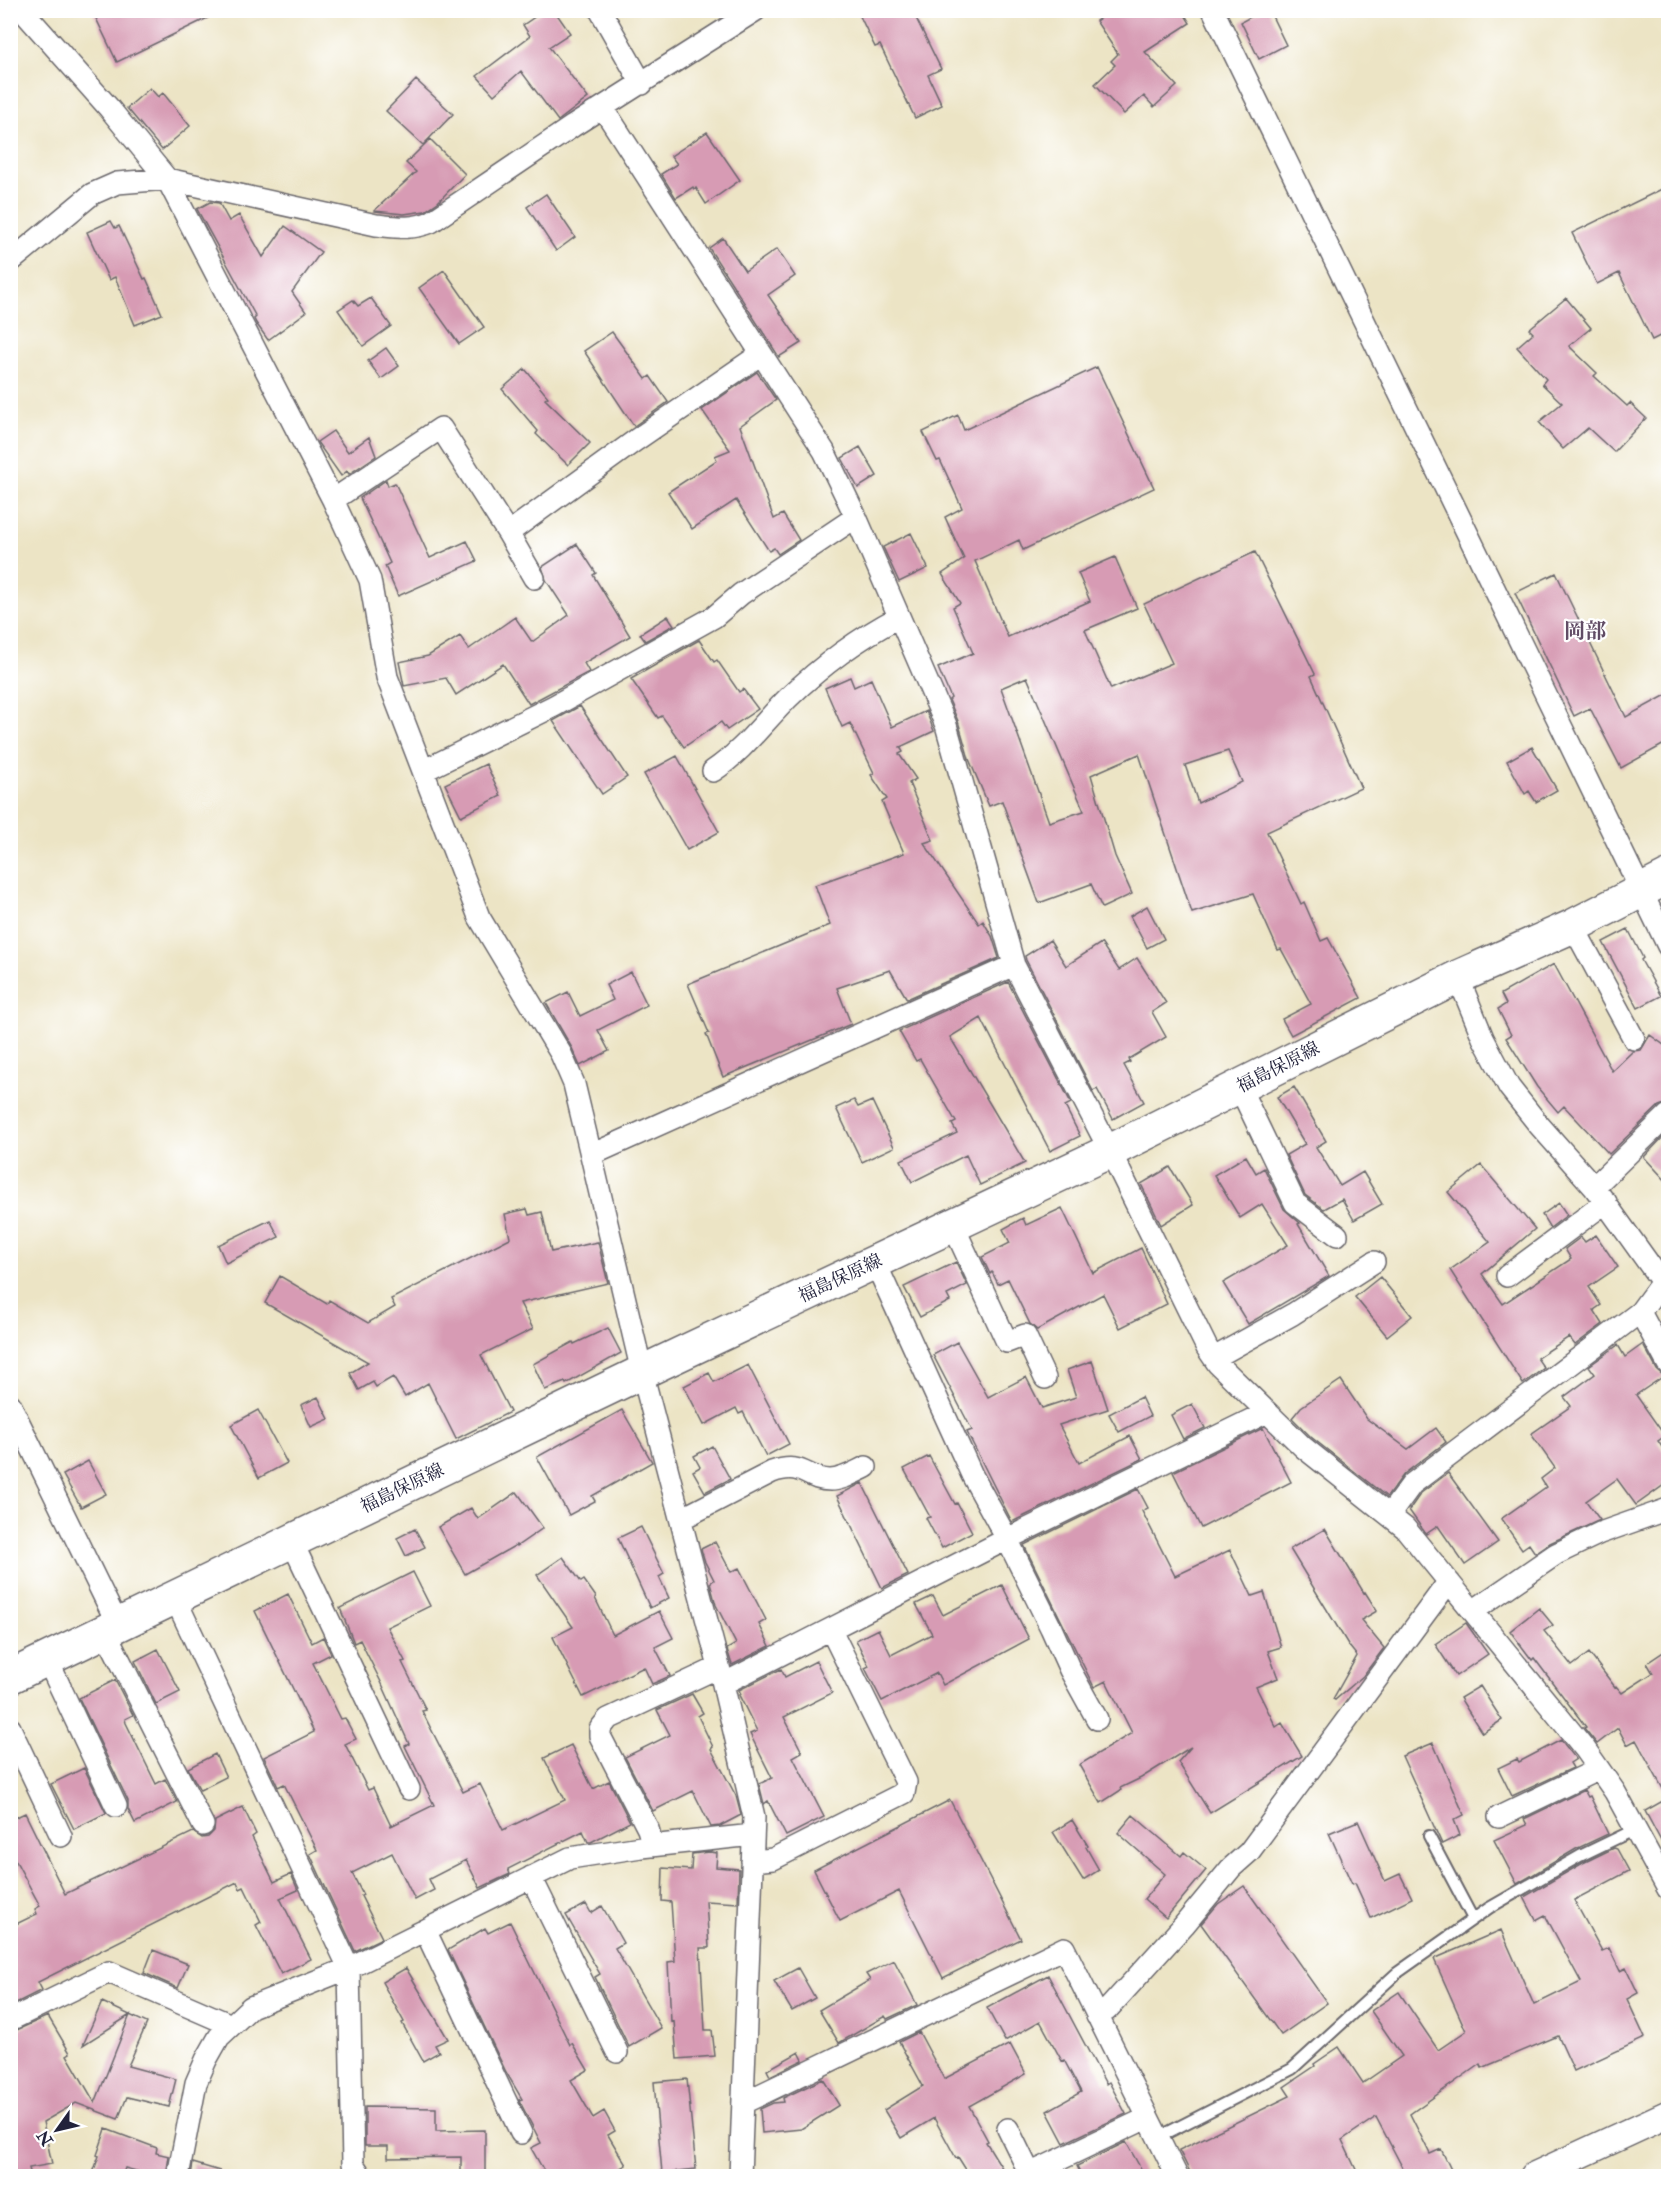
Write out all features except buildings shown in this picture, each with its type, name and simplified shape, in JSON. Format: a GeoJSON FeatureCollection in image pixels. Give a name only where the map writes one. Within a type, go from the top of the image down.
{"type":"FeatureCollection","features":[{"type":"Feature","properties":{"kind":"main road","name":"福島保原線"},"geometry":{"type":"LineString","coordinates":[[10,1677],[642,1372],[1110,1150],[1458,977],[1573,926],[1655,883]]}},
{"type":"Feature","properties":{"kind":"street"},"geometry":{"type":"LineString","coordinates":[[22,10],[109,108],[167,179],[333,500],[369,580],[387,677],[479,917],[561,1054],[574,1084],[642,1372],[721,1675],[754,1816],[740,2176]]}},
{"type":"Feature","properties":{"kind":"street"},"geometry":{"type":"LineString","coordinates":[[600,10],[642,84]]}},
{"type":"Feature","properties":{"kind":"street"},"geometry":{"type":"LineString","coordinates":[[10,262],[99,190],[117,183],[167,179],[355,221],[401,228],[431,222],[756,10]]}},
{"type":"Feature","properties":{"kind":"street"},"geometry":{"type":"LineString","coordinates":[[1213,10],[1655,883],[1668,946]]}},
{"type":"Feature","properties":{"kind":"street"},"geometry":{"type":"LineString","coordinates":[[603,108],[824,451],[856,518],[946,725],[1014,965],[1110,1150],[1207,1348],[1214,1358],[1303,1447],[1338,1477],[1405,1527],[1570,1729],[1615,1792],[1668,1889]]}},
{"type":"Feature","properties":{"kind":"street"},"geometry":{"type":"LineString","coordinates":[[508,533],[636,440],[762,354]]}},
{"type":"Feature","properties":{"kind":"street"},"geometry":{"type":"LineString","coordinates":[[333,500],[441,428],[534,578]]}},
{"type":"Feature","properties":{"kind":"street"},"geometry":{"type":"LineString","coordinates":[[423,771],[554,706],[714,617],[741,594],[856,518]]}},
{"type":"Feature","properties":{"kind":"street"},"geometry":{"type":"LineString","coordinates":[[713,771],[749,742],[787,699],[808,680],[875,630],[899,617]]}},
{"type":"Feature","properties":{"kind":"street"},"geometry":{"type":"LineString","coordinates":[[1573,926],[1634,1039]]}},
{"type":"Feature","properties":{"kind":"street"},"geometry":{"type":"LineString","coordinates":[[591,1155],[1014,965]]}},
{"type":"Feature","properties":{"kind":"street"},"geometry":{"type":"LineString","coordinates":[[1390,1514],[1412,1484],[1640,1312],[1665,1280],[1600,1195],[1509,1087],[1483,1038],[1458,977]]}},
{"type":"Feature","properties":{"kind":"street"},"geometry":{"type":"LineString","coordinates":[[1239,1086],[1295,1203],[1337,1235]]}},
{"type":"Feature","properties":{"kind":"street"},"geometry":{"type":"LineString","coordinates":[[1507,1276],[1600,1195],[1668,1115]]}},
{"type":"Feature","properties":{"kind":"street"},"geometry":{"type":"LineString","coordinates":[[953,1225],[1007,1342],[1025,1335],[1045,1378]]}},
{"type":"Feature","properties":{"kind":"street"},"geometry":{"type":"LineString","coordinates":[[875,1262],[972,1475],[1007,1539],[1096,1719]]}},
{"type":"Feature","properties":{"kind":"street"},"geometry":{"type":"LineString","coordinates":[[1214,1358],[1293,1314],[1374,1262]]}},
{"type":"Feature","properties":{"kind":"street"},"geometry":{"type":"LineString","coordinates":[[1640,1312],[1668,1364]]}},
{"type":"Feature","properties":{"kind":"street"},"geometry":{"type":"LineString","coordinates":[[10,1404],[203,1825]]}},
{"type":"Feature","properties":{"kind":"street"},"geometry":{"type":"LineString","coordinates":[[653,1846],[648,1829],[600,1736],[600,1729],[608,1719],[831,1630],[1007,1539],[1267,1412]]}},
{"type":"Feature","properties":{"kind":"street"},"geometry":{"type":"LineString","coordinates":[[681,1519],[784,1468],[794,1467],[830,1480],[842,1478],[866,1467]]}},
{"type":"Feature","properties":{"kind":"street"},"geometry":{"type":"LineString","coordinates":[[1473,1611],[1556,1554],[1600,1533],[1668,1509]]}},
{"type":"Feature","properties":{"kind":"street"},"geometry":{"type":"LineString","coordinates":[[292,1542],[409,1790]]}},
{"type":"Feature","properties":{"kind":"street"},"geometry":{"type":"LineString","coordinates":[[1097,2016],[1107,2010],[1184,1925],[1231,1868],[1249,1852],[1444,1588],[1450,1583]]}},
{"type":"Feature","properties":{"kind":"street"},"geometry":{"type":"LineString","coordinates":[[174,1598],[349,1968],[353,2164],[361,2176]]}},
{"type":"Feature","properties":{"kind":"street"},"geometry":{"type":"LineString","coordinates":[[752,1861],[773,1859],[904,1793],[906,1782],[831,1630]]}},
{"type":"Feature","properties":{"kind":"street"},"geometry":{"type":"LineString","coordinates":[[47,1659],[116,1806]]}},
{"type":"Feature","properties":{"kind":"street"},"geometry":{"type":"LineString","coordinates":[[10,1728],[61,1836]]}},
{"type":"Feature","properties":{"kind":"street"},"geometry":{"type":"LineString","coordinates":[[1499,1817],[1599,1769]]}},
{"type":"Feature","properties":{"kind":"street"},"geometry":{"type":"LineString","coordinates":[[178,2176],[196,2083],[219,2037],[251,2007],[349,1968],[570,1858],[753,1835]]}},
{"type":"Feature","properties":{"kind":"street"},"geometry":{"type":"LineString","coordinates":[[531,1877],[617,2052]]}},
{"type":"Feature","properties":{"kind":"street"},"geometry":{"type":"LineString","coordinates":[[425,1930],[521,2133]]}},
{"type":"Feature","properties":{"kind":"street"},"geometry":{"type":"LineString","coordinates":[[743,2103],[1064,1948],[1177,2176]]}},
{"type":"Feature","properties":{"kind":"street"},"geometry":{"type":"LineString","coordinates":[[10,2020],[109,1972],[229,2026]]}},
{"type":"Feature","properties":{"kind":"street"},"geometry":{"type":"LineString","coordinates":[[1534,2176],[1569,2169],[1668,2114]]}},
{"type":"Feature","properties":{"kind":"street"},"geometry":{"type":"LineString","coordinates":[[1008,2128],[1028,2175],[1147,2118]]}},
{"type":"Feature","properties":{"kind":"lane"},"geometry":{"type":"LineString","coordinates":[[1157,2138],[1292,2069],[1397,1973],[1473,1919],[1580,1856],[1636,1829]]}},
{"type":"Feature","properties":{"kind":"lane"},"geometry":{"type":"LineString","coordinates":[[1429,1836],[1473,1919]]}},
{"type":"Feature","properties":{"kind":"district","name":"岡部"},"geometry":{"type":"Point","coordinates":[1585,631]}}]}
